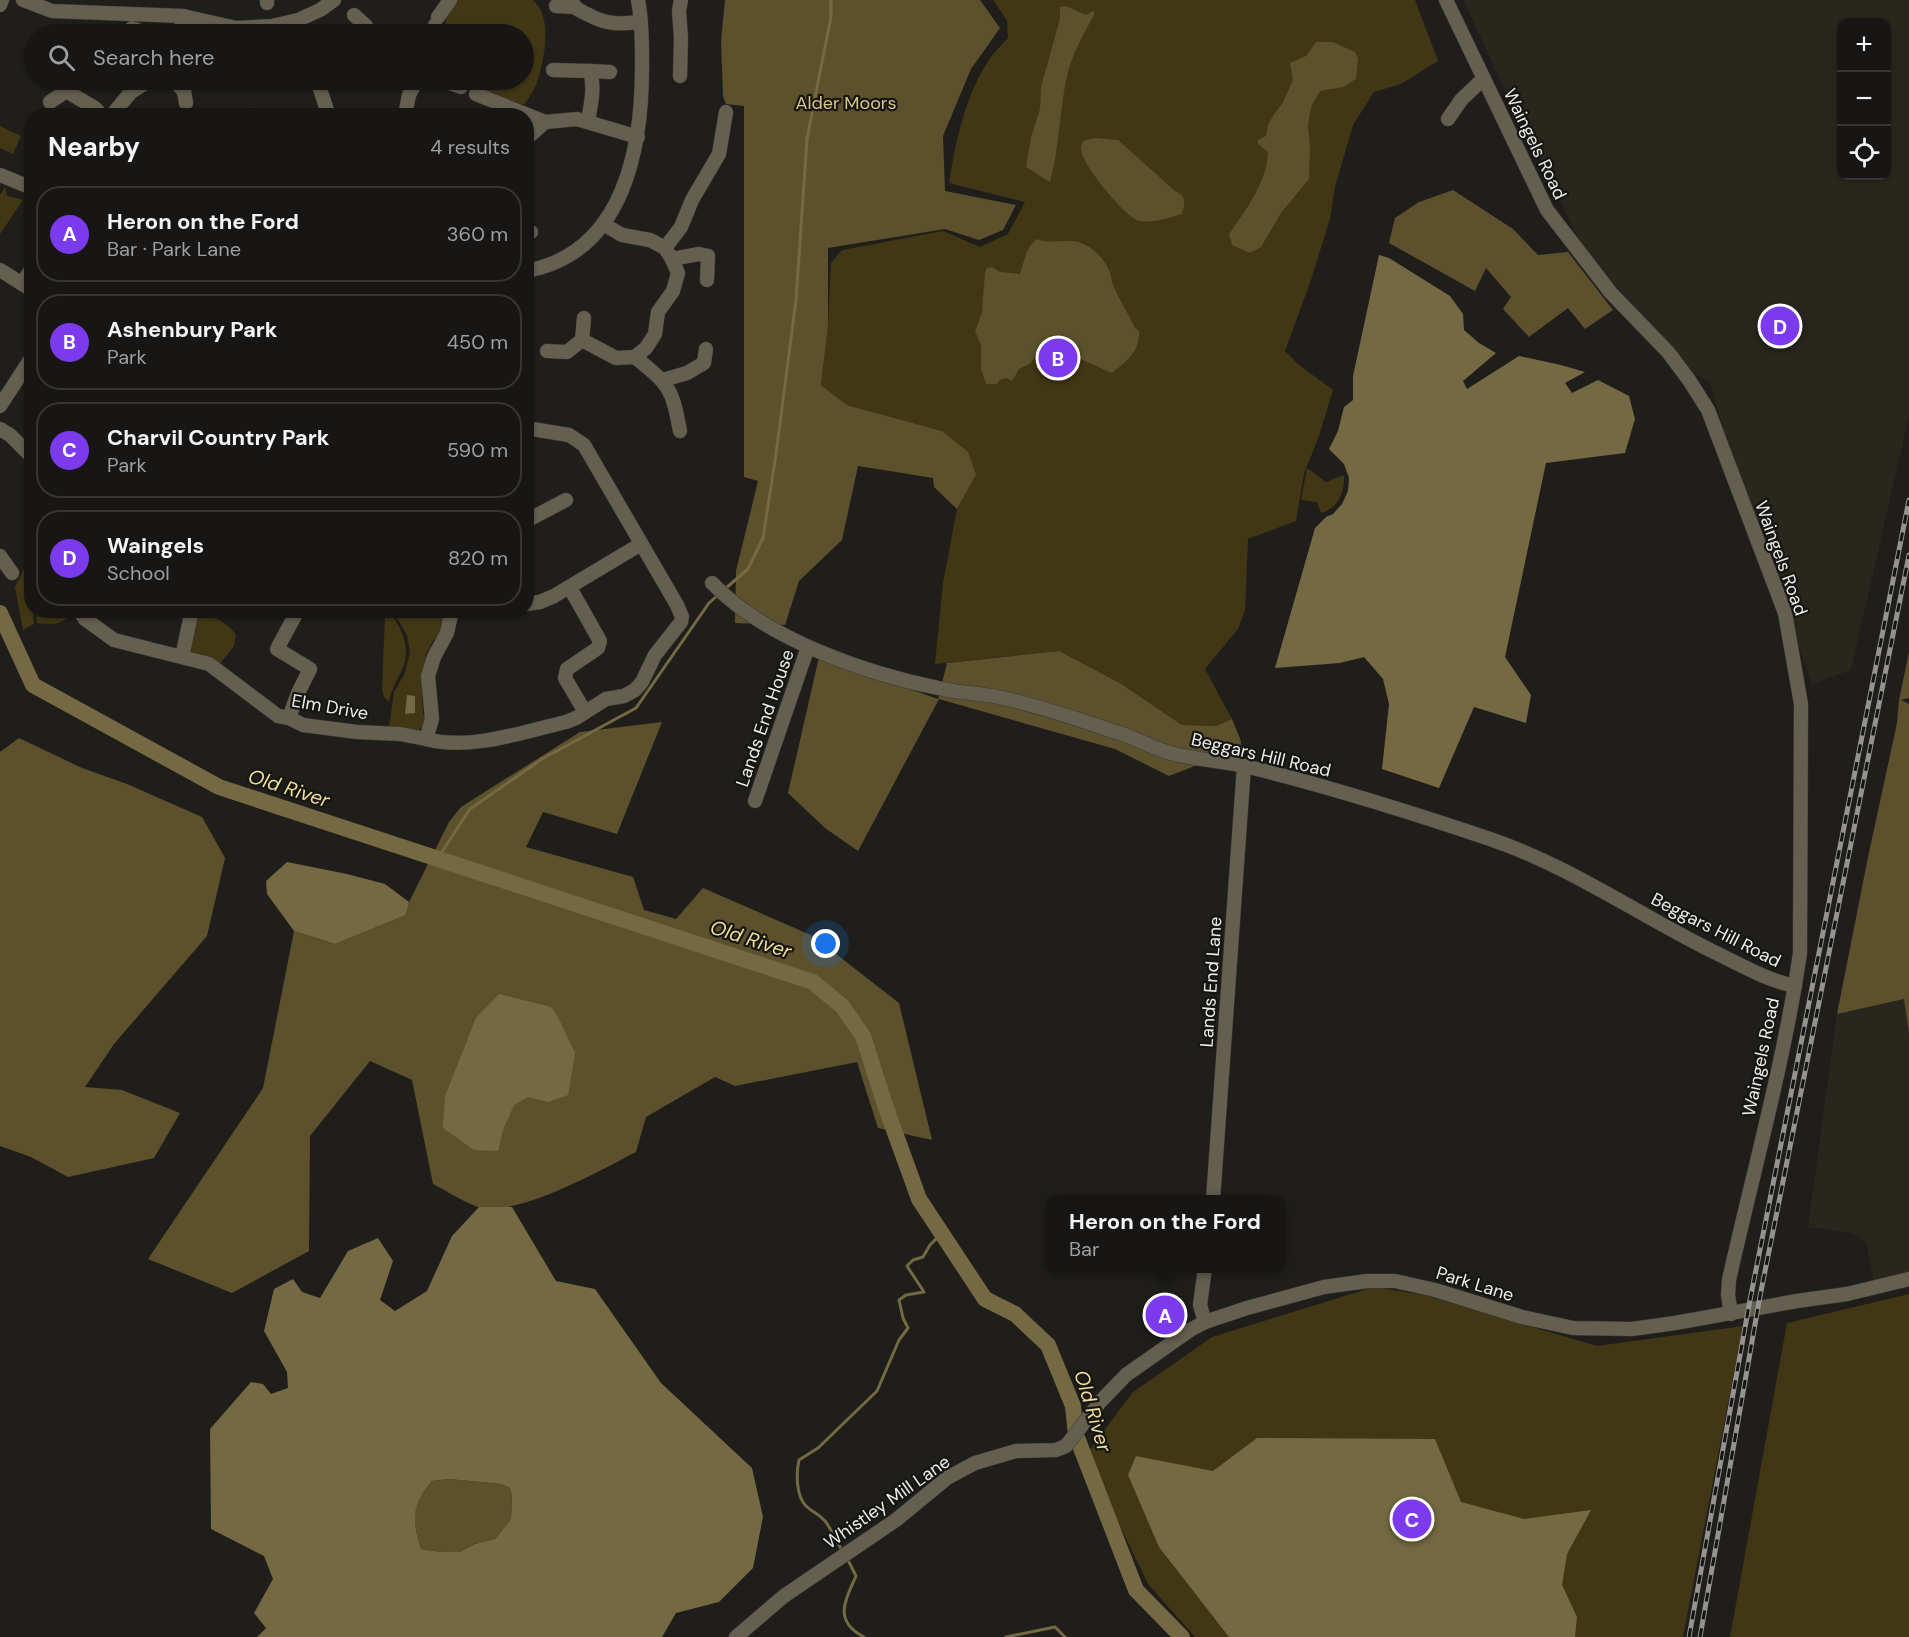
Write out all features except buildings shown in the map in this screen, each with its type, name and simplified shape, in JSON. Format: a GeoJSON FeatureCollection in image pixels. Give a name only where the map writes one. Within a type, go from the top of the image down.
{"type":"FeatureCollection","features":[{"type":"Feature","properties":{"kind":"street"},"geometry":{"type":"LineString","coordinates":[[0,5],[2,0]]}},
{"type":"Feature","properties":{"kind":"street"},"geometry":{"type":"LineString","coordinates":[[23,0],[52,11],[85,7],[183,16],[218,24]]}},
{"type":"Feature","properties":{"kind":"street"},"geometry":{"type":"LineString","coordinates":[[281,24],[298,20],[320,10],[334,0]]}},
{"type":"Feature","properties":{"kind":"street"},"geometry":{"type":"LineString","coordinates":[[436,24],[450,0]]}},
{"type":"Feature","properties":{"kind":"street"},"geometry":{"type":"LineString","coordinates":[[534,269],[555,262],[588,240],[615,207],[626,182],[638,137],[642,96],[638,0]]}},
{"type":"Feature","properties":{"kind":"street"},"geometry":{"type":"LineString","coordinates":[[680,76],[674,59],[681,0]]}},
{"type":"Feature","properties":{"kind":"street","name":"Waingels Road"},"geometry":{"type":"LineString","coordinates":[[1446,0],[1547,210],[1611,293],[1668,352],[1708,410],[1785,613],[1801,704],[1800,953],[1795,987],[1729,1280],[1728,1295],[1731,1314]]}},
{"type":"Feature","properties":{"kind":"street"},"geometry":{"type":"LineString","coordinates":[[556,6],[572,4],[606,23],[640,22]]}},
{"type":"Feature","properties":{"kind":"street"},"geometry":{"type":"LineString","coordinates":[[354,15],[364,24]]}},
{"type":"Feature","properties":{"kind":"street"},"geometry":{"type":"LineString","coordinates":[[182,24],[183,16]]}},
{"type":"Feature","properties":{"kind":"street"},"geometry":{"type":"LineString","coordinates":[[298,20],[299,24]]}},
{"type":"Feature","properties":{"kind":"street"},"geometry":{"type":"LineString","coordinates":[[553,70],[610,72]]}},
{"type":"Feature","properties":{"kind":"street"},"geometry":{"type":"LineString","coordinates":[[588,121],[592,101],[590,71]]}},
{"type":"Feature","properties":{"kind":"street"},"geometry":{"type":"LineString","coordinates":[[1448,119],[1461,100],[1484,79]]}},
{"type":"Feature","properties":{"kind":"street"},"geometry":{"type":"LineString","coordinates":[[50,102],[62,90]]}},
{"type":"Feature","properties":{"kind":"street"},"geometry":{"type":"LineString","coordinates":[[73,90],[95,108]]}},
{"type":"Feature","properties":{"kind":"street"},"geometry":{"type":"LineString","coordinates":[[118,108],[134,90]]}},
{"type":"Feature","properties":{"kind":"street"},"geometry":{"type":"LineString","coordinates":[[320,90],[326,108]]}},
{"type":"Feature","properties":{"kind":"street"},"geometry":{"type":"LineString","coordinates":[[406,108],[411,90]]}},
{"type":"Feature","properties":{"kind":"street"},"geometry":{"type":"LineString","coordinates":[[476,94],[510,108]]}},
{"type":"Feature","properties":{"kind":"street"},"geometry":{"type":"LineString","coordinates":[[669,253],[681,227],[686,198],[719,154],[726,112]]}},
{"type":"Feature","properties":{"kind":"street"},"geometry":{"type":"LineString","coordinates":[[534,118],[545,122],[577,119],[588,121],[638,137]]}},
{"type":"Feature","properties":{"kind":"street"},"geometry":{"type":"LineString","coordinates":[[534,132],[545,122]]}},
{"type":"Feature","properties":{"kind":"street"},"geometry":{"type":"LineString","coordinates":[[0,175],[24,185]]}},
{"type":"Feature","properties":{"kind":"street"},"geometry":{"type":"LineString","coordinates":[[582,340],[616,358],[635,357],[646,348],[655,334],[658,312],[673,291],[678,273],[669,253],[650,240],[622,235],[603,224]]}},
{"type":"Feature","properties":{"kind":"street"},"geometry":{"type":"LineString","coordinates":[[669,253],[712,255],[707,280]]}},
{"type":"Feature","properties":{"kind":"street"},"geometry":{"type":"LineString","coordinates":[[0,270],[24,285]]}},
{"type":"Feature","properties":{"kind":"street"},"geometry":{"type":"LineString","coordinates":[[547,351],[567,352],[582,340],[584,318]]}},
{"type":"Feature","properties":{"kind":"street"},"geometry":{"type":"LineString","coordinates":[[663,380],[687,373],[704,363],[706,349]]}},
{"type":"Feature","properties":{"kind":"street"},"geometry":{"type":"LineString","coordinates":[[635,357],[663,380],[675,399],[680,431]]}},
{"type":"Feature","properties":{"kind":"street"},"geometry":{"type":"LineString","coordinates":[[0,406],[24,369]]}},
{"type":"Feature","properties":{"kind":"street"},"geometry":{"type":"LineString","coordinates":[[0,429],[24,449]]}},
{"type":"Feature","properties":{"kind":"street"},"geometry":{"type":"LineString","coordinates":[[534,429],[569,435],[584,445],[641,544],[570,588],[547,600],[534,602]]}},
{"type":"Feature","properties":{"kind":"street"},"geometry":{"type":"LineString","coordinates":[[534,514],[566,500]]}},
{"type":"Feature","properties":{"kind":"street","name":"Elm Drive"},"geometry":{"type":"LineString","coordinates":[[84,618],[114,640],[210,664],[272,713],[303,725],[357,732],[400,734],[442,743],[473,743],[566,722],[606,699],[624,696],[635,690],[642,682],[655,655],[681,622],[680,611],[641,544]]}},
{"type":"Feature","properties":{"kind":"street"},"geometry":{"type":"LineString","coordinates":[[0,556],[12,573]]}},
{"type":"Feature","properties":{"kind":"street","name":"Beggars Hill Road"},"geometry":{"type":"LineString","coordinates":[[712,583],[745,610],[808,647],[863,670],[944,690],[1005,698],[1128,736],[1171,753],[1244,766],[1379,803],[1515,847],[1567,871],[1674,933],[1776,982],[1795,987]]}},
{"type":"Feature","properties":{"kind":"street"},"geometry":{"type":"LineString","coordinates":[[570,588],[600,641],[598,648],[567,669],[565,673],[565,678],[585,712]]}},
{"type":"Feature","properties":{"kind":"street"},"geometry":{"type":"LineString","coordinates":[[182,657],[190,618]]}},
{"type":"Feature","properties":{"kind":"street"},"geometry":{"type":"LineString","coordinates":[[289,718],[310,669],[277,650],[294,618]]}},
{"type":"Feature","properties":{"kind":"street"},"geometry":{"type":"LineString","coordinates":[[426,739],[432,719],[428,676],[434,657],[447,633],[450,618]]}},
{"type":"Feature","properties":{"kind":"street","name":"Lands End House"},"geometry":{"type":"LineString","coordinates":[[755,801],[808,647]]}},
{"type":"Feature","properties":{"kind":"street","name":"Lands End Lane"},"geometry":{"type":"LineString","coordinates":[[1213,1195],[1244,766]]}},
{"type":"Feature","properties":{"kind":"street"},"geometry":{"type":"LineString","coordinates":[[1204,1273],[1200,1305],[1205,1322]]}},
{"type":"Feature","properties":{"kind":"street","name":"Park Lane"},"geometry":{"type":"LineString","coordinates":[[1076,1435],[1100,1401],[1126,1375],[1190,1330],[1205,1322],[1324,1287],[1367,1281],[1395,1281],[1414,1284],[1522,1317],[1573,1328],[1632,1329],[1847,1294],[1909,1279]]}},
{"type":"Feature","properties":{"kind":"street","name":"Whistley Mill Lane"},"geometry":{"type":"LineString","coordinates":[[736,1637],[775,1602],[896,1520],[947,1478],[975,1463],[1016,1451],[1056,1450],[1066,1446],[1076,1435]]}},
{"type":"Feature","properties":{"kind":"shaded area"},"geometry":{"type":"Polygon","coordinates":[[[457,0],[533,0],[539,8],[545,29],[542,65],[534,89],[534,24],[445,24],[457,0]]]}},
{"type":"Feature","properties":{"kind":"shaded area"},"geometry":{"type":"Polygon","coordinates":[[[993,0],[1415,0],[1438,61],[1401,84],[1374,92],[1353,125],[1335,187],[1330,219],[1285,351],[1299,365],[1333,390],[1304,474],[1296,521],[1248,539],[1245,611],[1238,629],[1205,669],[1232,719],[1216,726],[1182,725],[1120,683],[1059,651],[935,664],[943,583],[957,509],[976,475],[942,431],[847,405],[821,385],[828,326],[831,263],[842,250],[943,231],[980,247],[1008,234],[1025,202],[949,183],[958,137],[972,91],[989,60],[1008,38],[1007,21],[993,0]]]}},
{"type":"Feature","properties":{"kind":"shaded area"},"geometry":{"type":"Polygon","coordinates":[[[1463,0],[1909,0],[1909,415],[1851,670],[1812,684],[1724,433],[1710,382],[1696,375],[1585,252],[1551,182],[1546,163],[1534,151],[1463,0]]]}},
{"type":"Feature","properties":{"kind":"shaded area"},"geometry":{"type":"Polygon","coordinates":[[[483,90],[534,90],[524,105],[483,90]]]}},
{"type":"Feature","properties":{"kind":"shaded area"},"geometry":{"type":"Polygon","coordinates":[[[0,126],[21,136],[13,154],[0,148],[0,126]]]}},
{"type":"Feature","properties":{"kind":"shaded area"},"geometry":{"type":"Polygon","coordinates":[[[5,187],[7,196],[23,200],[0,234],[0,195],[5,187]]]}},
{"type":"Feature","properties":{"kind":"shaded area"},"geometry":{"type":"Polygon","coordinates":[[[1379,255],[1389,258],[1450,296],[1463,314],[1464,330],[1479,343],[1496,353],[1463,381],[1467,389],[1519,356],[1585,372],[1565,383],[1572,393],[1598,380],[1629,396],[1635,419],[1625,453],[1546,463],[1505,657],[1531,695],[1526,723],[1474,707],[1439,788],[1382,769],[1389,704],[1383,679],[1364,657],[1340,663],[1275,668],[1315,528],[1342,504],[1348,491],[1349,478],[1344,464],[1329,449],[1338,431],[1344,407],[1353,400],[1353,376],[1379,255]]]}},
{"type":"Feature","properties":{"kind":"shaded area"},"geometry":{"type":"Polygon","coordinates":[[[1307,468],[1326,482],[1344,475],[1340,499],[1327,511],[1321,513],[1317,502],[1301,500],[1307,468]]]}},
{"type":"Feature","properties":{"kind":"shaded area"},"geometry":{"type":"Polygon","coordinates":[[[24,570],[24,618],[34,618],[34,624],[23,630],[15,587],[24,570]]]}},
{"type":"Feature","properties":{"kind":"shaded area"},"geometry":{"type":"Polygon","coordinates":[[[37,618],[67,618],[58,623],[37,623],[37,618]]]}},
{"type":"Feature","properties":{"kind":"shaded area"},"geometry":{"type":"Polygon","coordinates":[[[195,618],[215,618],[223,622],[236,635],[234,646],[218,666],[192,655],[189,651],[195,618]]]}},
{"type":"Feature","properties":{"kind":"shaded area"},"geometry":{"type":"Polygon","coordinates":[[[385,618],[394,618],[405,644],[405,660],[389,702],[384,697],[382,689],[385,618]]]}},
{"type":"Feature","properties":{"kind":"shaded area"},"geometry":{"type":"Polygon","coordinates":[[[397,618],[444,618],[440,637],[434,639],[425,656],[427,660],[425,694],[422,697],[423,714],[426,717],[425,724],[419,731],[389,727],[394,692],[404,675],[410,653],[407,635],[397,618]]]}},
{"type":"Feature","properties":{"kind":"shaded area"},"geometry":{"type":"Polygon","coordinates":[[[407,695],[415,696],[415,713],[405,714],[407,695]]]}},
{"type":"Feature","properties":{"kind":"shaded area"},"geometry":{"type":"Polygon","coordinates":[[[287,862],[385,884],[409,902],[406,915],[335,944],[294,931],[267,894],[266,881],[287,862]]]}},
{"type":"Feature","properties":{"kind":"shaded area"},"geometry":{"type":"Polygon","coordinates":[[[499,994],[551,1007],[575,1053],[568,1095],[548,1102],[528,1097],[514,1105],[503,1130],[498,1151],[474,1150],[443,1128],[445,1096],[476,1018],[499,994]]]}},
{"type":"Feature","properties":{"kind":"shaded area"},"geometry":{"type":"Polygon","coordinates":[[[1905,999],[1909,1033],[1909,1273],[1874,1281],[1866,1243],[1853,1233],[1808,1227],[1837,1014],[1905,999]]]}},
{"type":"Feature","properties":{"kind":"shaded area"},"geometry":{"type":"Polygon","coordinates":[[[479,1207],[512,1207],[556,1281],[595,1289],[661,1383],[752,1468],[763,1517],[753,1568],[719,1602],[676,1613],[662,1637],[257,1637],[266,1628],[254,1613],[273,1579],[264,1556],[211,1529],[210,1429],[251,1382],[263,1384],[271,1394],[288,1388],[287,1372],[264,1331],[274,1289],[293,1279],[302,1292],[320,1298],[348,1251],[378,1238],[393,1261],[380,1300],[395,1311],[427,1291],[452,1236],[479,1207]],[[449,1479],[432,1481],[420,1498],[415,1513],[416,1530],[421,1549],[460,1552],[475,1544],[495,1539],[511,1519],[510,1488],[501,1484],[449,1479]]]}},
{"type":"Feature","properties":{"kind":"shaded area"},"geometry":{"type":"Polygon","coordinates":[[[1374,1287],[1424,1295],[1597,1346],[1743,1326],[1683,1637],[1195,1637],[1148,1584],[1086,1455],[1132,1393],[1212,1337],[1374,1287]]]}},
{"type":"Feature","properties":{"kind":"shaded area"},"geometry":{"type":"Polygon","coordinates":[[[1909,1294],[1909,1637],[1730,1637],[1787,1323],[1909,1294]]]}},
{"type":"Feature","properties":{"kind":"shaded area"},"geometry":{"type":"Polygon","coordinates":[[[1257,1438],[1435,1439],[1461,1502],[1524,1519],[1591,1510],[1567,1554],[1562,1585],[1577,1617],[1575,1637],[1229,1637],[1159,1547],[1128,1475],[1136,1456],[1213,1471],[1257,1438]]]}},
{"type":"Feature","properties":{"kind":"green space","name":"Alder Moors"},"geometry":{"type":"Polygon","coordinates":[[[725,0],[980,0],[1000,28],[971,69],[943,136],[945,191],[1016,205],[1003,230],[979,240],[945,229],[828,248],[828,326],[821,385],[847,405],[942,431],[968,452],[976,475],[957,509],[934,487],[933,478],[858,466],[842,540],[799,581],[785,625],[735,623],[736,571],[758,481],[744,477],[744,106],[726,104],[723,96],[721,41],[725,0]]]}},
{"type":"Feature","properties":{"kind":"green space"},"geometry":{"type":"Polygon","coordinates":[[[1066,6],[1086,15],[1093,11],[1095,13],[1076,50],[1068,72],[1050,182],[1026,167],[1031,137],[1040,109],[1041,87],[1060,19],[1060,7],[1066,6]]]}},
{"type":"Feature","properties":{"kind":"green space"},"geometry":{"type":"Polygon","coordinates":[[[1316,42],[1333,42],[1355,52],[1358,59],[1356,79],[1343,87],[1320,91],[1311,107],[1308,126],[1309,179],[1281,213],[1261,247],[1250,253],[1232,245],[1229,234],[1260,185],[1264,174],[1268,152],[1258,144],[1258,140],[1266,136],[1268,125],[1282,104],[1293,80],[1290,63],[1306,56],[1316,42]]]}},
{"type":"Feature","properties":{"kind":"green space"},"geometry":{"type":"Polygon","coordinates":[[[1095,138],[1118,140],[1182,195],[1184,203],[1182,214],[1161,220],[1140,221],[1133,218],[1096,178],[1083,157],[1081,146],[1083,141],[1095,138]]]}},
{"type":"Feature","properties":{"kind":"green space"},"geometry":{"type":"Polygon","coordinates":[[[1453,190],[1513,229],[1538,255],[1568,252],[1613,310],[1585,329],[1568,308],[1529,337],[1503,309],[1511,297],[1486,268],[1475,291],[1389,243],[1395,218],[1419,202],[1453,190]]]}},
{"type":"Feature","properties":{"kind":"green space"},"geometry":{"type":"Polygon","coordinates":[[[1037,239],[1078,242],[1088,246],[1097,254],[1108,268],[1117,294],[1135,328],[1139,331],[1137,345],[1127,360],[1112,373],[1058,349],[1047,341],[1043,343],[1031,363],[1019,369],[1012,381],[1006,378],[997,384],[986,384],[981,368],[981,345],[975,331],[982,313],[985,272],[987,268],[992,267],[1000,272],[1020,274],[1028,250],[1037,239]]]}},
{"type":"Feature","properties":{"kind":"green space"},"geometry":{"type":"Polygon","coordinates":[[[1059,651],[1120,683],[1182,725],[1216,726],[1232,719],[1241,741],[1238,771],[1200,764],[1169,776],[1115,749],[939,699],[858,851],[825,828],[788,793],[819,657],[938,699],[947,663],[1059,651]]]}},
{"type":"Feature","properties":{"kind":"green space"},"geometry":{"type":"Polygon","coordinates":[[[1909,652],[1909,698],[1901,700],[1909,704],[1909,1033],[1904,999],[1837,1014],[1897,723],[1899,700],[1909,652]]]}},
{"type":"Feature","properties":{"kind":"green space"},"geometry":{"type":"Polygon","coordinates":[[[662,722],[617,834],[543,812],[526,847],[633,877],[644,910],[676,919],[703,888],[813,936],[899,1003],[932,1140],[878,1128],[857,1062],[735,1086],[715,1077],[646,1117],[636,1152],[581,1180],[536,1199],[495,1209],[478,1207],[433,1184],[412,1080],[370,1061],[310,1136],[309,1251],[232,1293],[148,1259],[263,1088],[294,931],[335,944],[406,915],[409,902],[449,822],[461,807],[580,732],[662,722]]]}},
{"type":"Feature","properties":{"kind":"green space"},"geometry":{"type":"Polygon","coordinates":[[[19,738],[82,768],[127,784],[202,817],[225,858],[207,936],[114,1044],[85,1087],[122,1090],[180,1113],[154,1158],[68,1177],[31,1157],[0,1146],[0,752],[19,738]]]}},
{"type":"Feature","properties":{"kind":"green space"},"geometry":{"type":"Polygon","coordinates":[[[449,1479],[501,1484],[510,1488],[511,1519],[495,1539],[475,1544],[460,1552],[421,1549],[416,1529],[416,1505],[432,1481],[449,1479]]]}},
{"type":"Feature","properties":{"kind":"waterway"},"geometry":{"type":"LineString","coordinates":[[814,102],[831,17],[831,0]]}},
{"type":"Feature","properties":{"kind":"waterway"},"geometry":{"type":"LineString","coordinates":[[726,588],[748,569],[763,538],[796,300],[807,139],[812,113]]}},
{"type":"Feature","properties":{"kind":"waterway"},"geometry":{"type":"LineString","coordinates":[[438,858],[470,809],[542,759],[636,708],[709,603],[718,595]]}},
{"type":"Feature","properties":{"kind":"waterway","name":"Old River"},"geometry":{"type":"LineString","coordinates":[[0,613],[33,685],[219,787],[813,982],[842,1006],[863,1036],[919,1199],[985,1299],[1015,1314],[1048,1345],[1073,1406],[1076,1435],[1136,1590],[1182,1637]]}},
{"type":"Feature","properties":{"kind":"waterway"},"geometry":{"type":"LineString","coordinates":[[842,1550],[825,1521],[808,1508],[800,1496],[797,1471],[799,1460],[818,1448],[877,1391],[899,1340],[908,1328],[899,1300],[906,1295],[924,1292],[907,1266],[913,1260],[923,1257],[930,1245],[942,1233]]}},
{"type":"Feature","properties":{"kind":"waterway"},"geometry":{"type":"LineString","coordinates":[[847,1558],[856,1576],[848,1594],[844,1610],[845,1617],[854,1631],[864,1637]]}},
{"type":"Feature","properties":{"kind":"waterway"},"geometry":{"type":"LineString","coordinates":[[1006,1637],[1055,1627],[1065,1637]]}},
{"type":"Feature","properties":{"kind":"railway"},"geometry":{"type":"LineString","coordinates":[[1689,1637],[1750,1300],[1909,500]]}},
{"type":"Feature","properties":{"kind":"railway"},"geometry":{"type":"LineString","coordinates":[[1700,1637],[1760,1296],[1909,555]]}},
{"type":"Feature","properties":{"kind":"place","name":"Waingels"},"geometry":{"type":"Point","coordinates":[1780,326]}},
{"type":"Feature","properties":{"kind":"place","name":"Ashenbury Park"},"geometry":{"type":"Point","coordinates":[1058,358]}},
{"type":"Feature","properties":{"kind":"place","name":"Heron on the Ford"},"geometry":{"type":"Point","coordinates":[1165,1315]}},
{"type":"Feature","properties":{"kind":"place","name":"Charvil Country Park"},"geometry":{"type":"Point","coordinates":[1412,1519]}}]}
